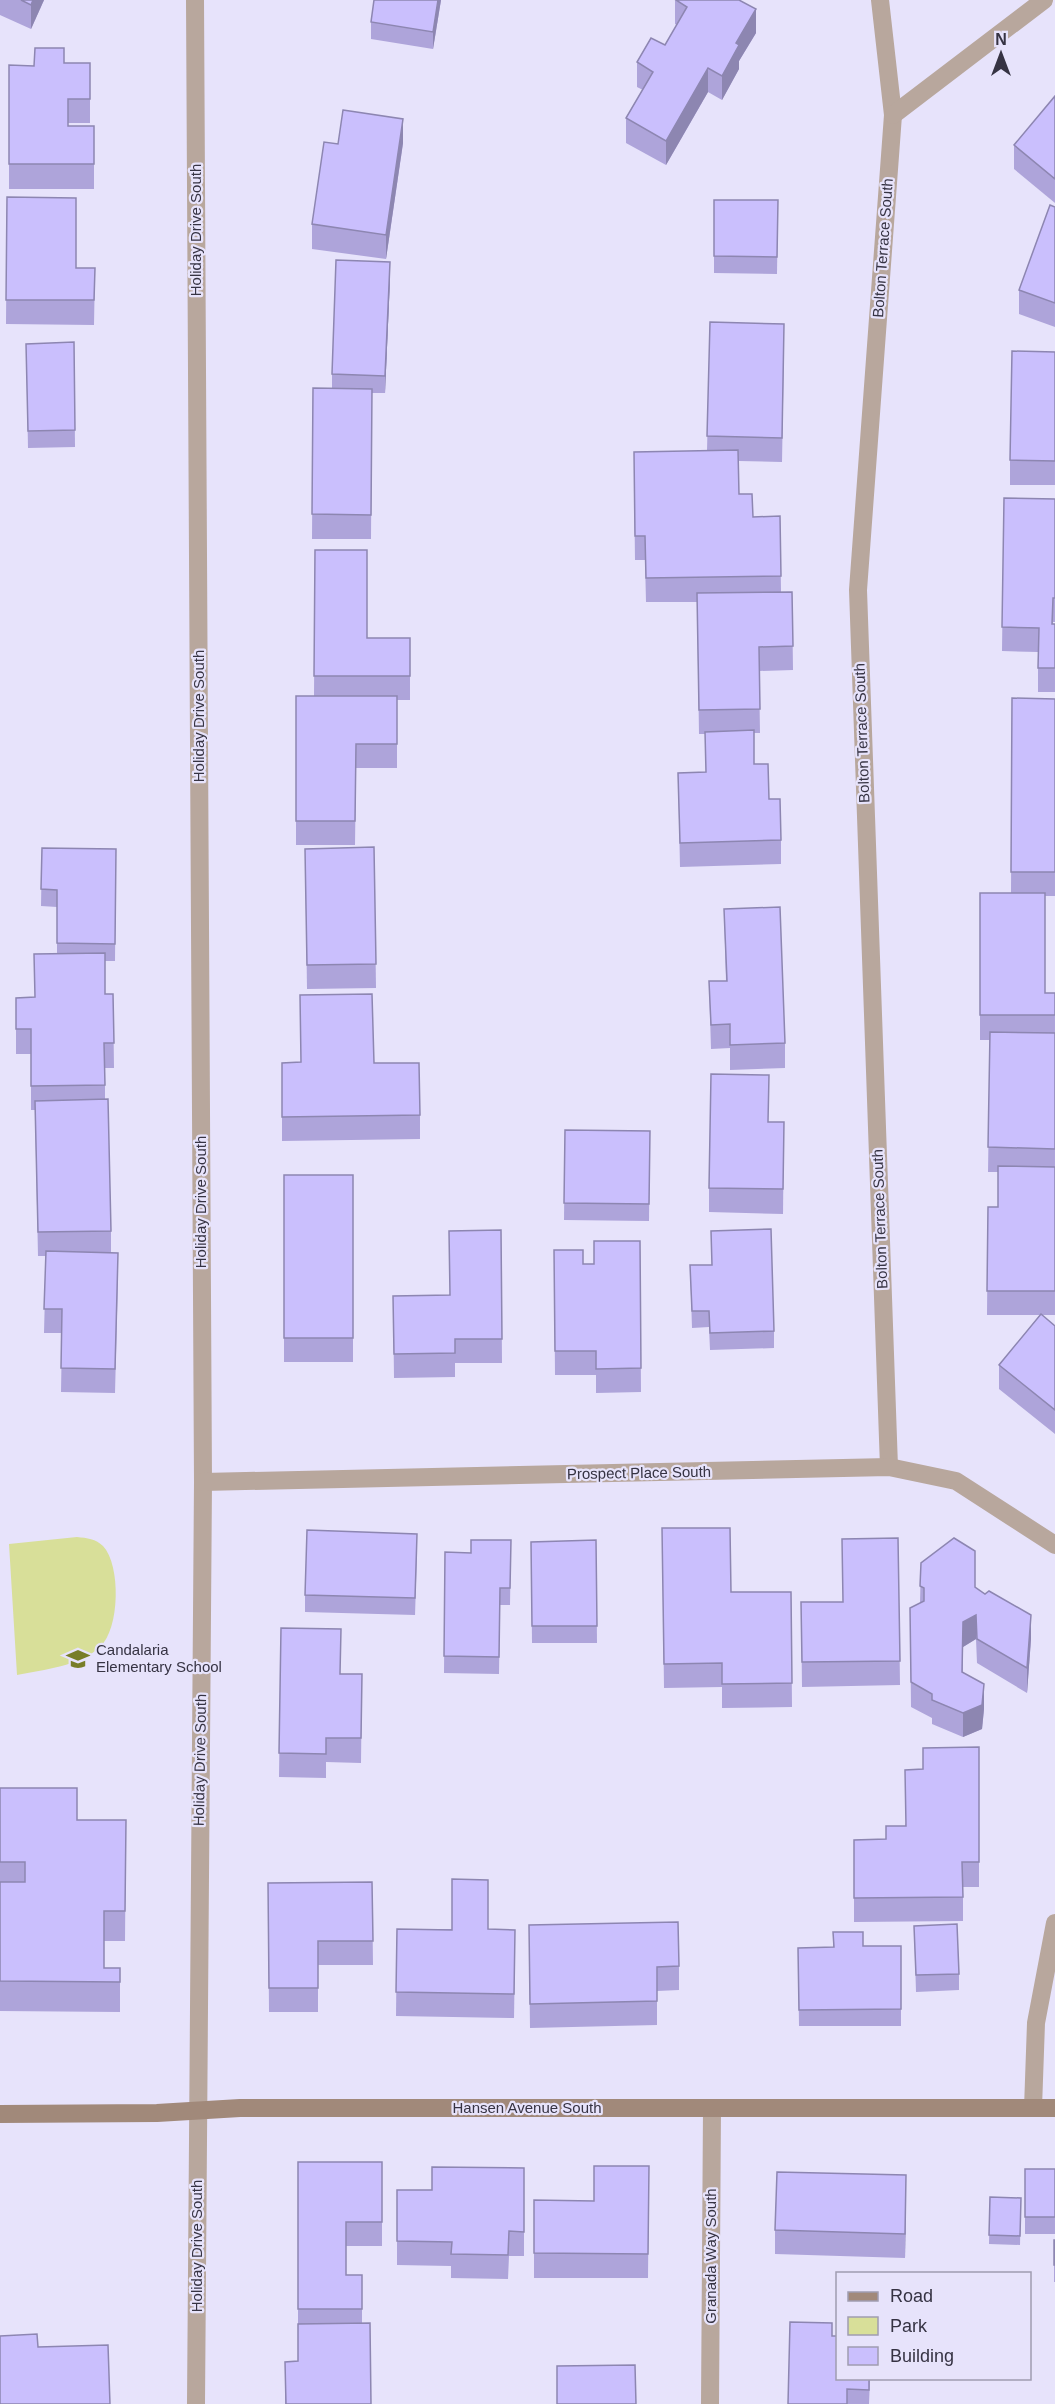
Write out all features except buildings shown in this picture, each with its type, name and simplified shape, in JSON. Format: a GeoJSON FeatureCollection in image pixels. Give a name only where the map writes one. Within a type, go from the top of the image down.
{"type":"FeatureCollection","features":[{"type":"Feature","properties":{"kind":"street","name":"Holiday Drive South"},"geometry":{"type":"LineString","coordinates":[[195,0],[203,1482],[196,2404]]}},
{"type":"Feature","properties":{"kind":"street","name":"Bolton Terrace South"},"geometry":{"type":"LineString","coordinates":[[880,0],[893,115],[858,590],[889,1467]]}},
{"type":"Feature","properties":{"kind":"street"},"geometry":{"type":"LineString","coordinates":[[893,115],[1044,0]]}},
{"type":"Feature","properties":{"kind":"street","name":"Prospect Place South"},"geometry":{"type":"LineString","coordinates":[[203,1482],[889,1467],[956,1481],[1055,1545]]}},
{"type":"Feature","properties":{"kind":"street"},"geometry":{"type":"LineString","coordinates":[[1033,2108],[1036,2023],[1055,1923]]}},
{"type":"Feature","properties":{"kind":"street","name":"Hansen Avenue South"},"geometry":{"type":"LineString","coordinates":[[0,2114],[197,2112],[240,2108],[1055,2108]]}},
{"type":"Feature","properties":{"kind":"street","name":"Granada Way South"},"geometry":{"type":"LineString","coordinates":[[710,2404],[712,2108]]}},
{"type":"Feature","properties":{"kind":"green space"},"geometry":{"type":"Polygon","coordinates":[[[77,1537],[91,1539],[103,1546],[113,1567],[116,1597],[107,1638],[100,1647],[82,1659],[17,1675],[9,1544],[77,1537]]]}},
{"type":"Feature","properties":{"kind":"place","name":"Candalaria Elementary School"},"geometry":{"type":"Point","coordinates":[78,1659]}}]}
